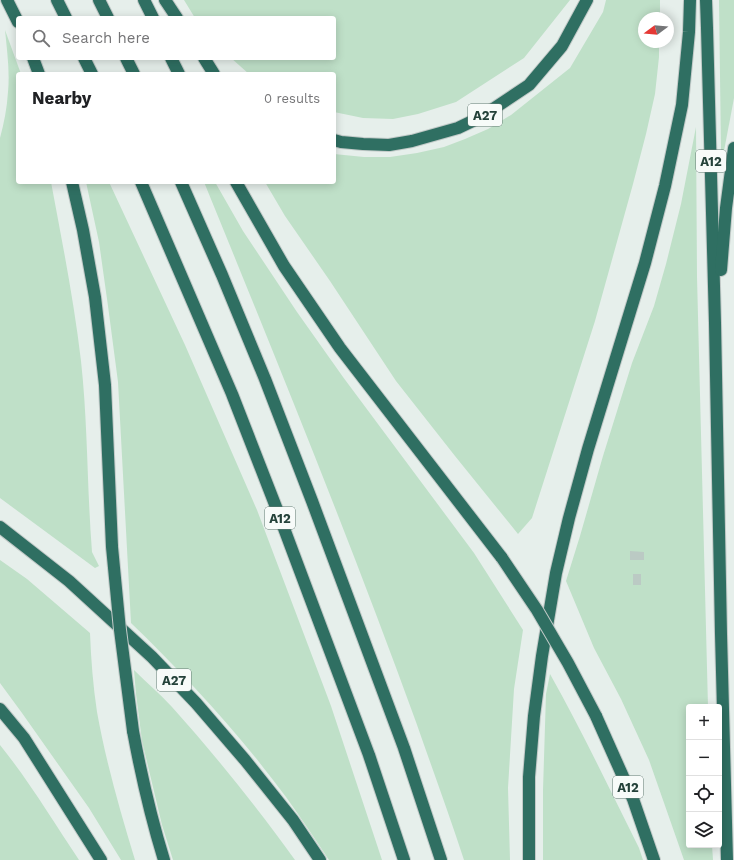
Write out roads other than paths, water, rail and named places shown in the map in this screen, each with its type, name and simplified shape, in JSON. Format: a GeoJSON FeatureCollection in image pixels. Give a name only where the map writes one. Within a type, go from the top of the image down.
{"type":"FeatureCollection","features":[{"type":"Feature","properties":{"kind":"highway"},"geometry":{"type":"LineString","coordinates":[[7,0],[16,18]]}},
{"type":"Feature","properties":{"kind":"highway"},"geometry":{"type":"LineString","coordinates":[[57,0],[65,16]]}},
{"type":"Feature","properties":{"kind":"highway"},"geometry":{"type":"LineString","coordinates":[[100,0],[107,16]]}},
{"type":"Feature","properties":{"kind":"highway"},"geometry":{"type":"LineString","coordinates":[[144,0],[151,16]]}},
{"type":"Feature","properties":{"kind":"highway"},"geometry":{"type":"LineString","coordinates":[[164,0],[176,16]]}},
{"type":"Feature","properties":{"kind":"highway","name":"A27"},"geometry":{"type":"LineString","coordinates":[[336,141],[389,145],[412,141],[458,128],[482,117],[529,85],[562,46],[587,0]]}},
{"type":"Feature","properties":{"kind":"highway"},"geometry":{"type":"LineString","coordinates":[[529,860],[529,777],[534,716],[542,656],[556,573],[588,449],[645,264],[665,186],[682,105],[689,32],[690,0]]}},
{"type":"Feature","properties":{"kind":"highway","name":"A12"},"geometry":{"type":"LineString","coordinates":[[706,0],[716,323],[720,626],[727,860]]}},
{"type":"Feature","properties":{"kind":"highway"},"geometry":{"type":"LineString","coordinates":[[34,60],[38,72]]}},
{"type":"Feature","properties":{"kind":"highway"},"geometry":{"type":"LineString","coordinates":[[85,60],[91,72]]}},
{"type":"Feature","properties":{"kind":"highway"},"geometry":{"type":"LineString","coordinates":[[127,60],[133,72]]}},
{"type":"Feature","properties":{"kind":"highway"},"geometry":{"type":"LineString","coordinates":[[172,60],[178,72]]}},
{"type":"Feature","properties":{"kind":"highway"},"geometry":{"type":"LineString","coordinates":[[205,60],[213,72]]}},
{"type":"Feature","properties":{"kind":"highway","name":"A12"},"geometry":{"type":"LineString","coordinates":[[716,323],[726,208],[734,148]]}},
{"type":"Feature","properties":{"kind":"highway"},"geometry":{"type":"LineString","coordinates":[[72,184],[83,230],[95,297],[105,385],[112,547],[132,730],[142,778],[164,860]]}},
{"type":"Feature","properties":{"kind":"highway","name":"A12"},"geometry":{"type":"LineString","coordinates":[[142,184],[232,394],[276,507],[369,755],[404,860]]}},
{"type":"Feature","properties":{"kind":"highway","name":"A12"},"geometry":{"type":"LineString","coordinates":[[181,184],[222,275],[265,379],[312,501],[404,748],[441,860]]}},
{"type":"Feature","properties":{"kind":"highway","name":"A12"},"geometry":{"type":"LineString","coordinates":[[237,184],[284,266],[340,348],[502,558],[537,610],[568,663],[596,716],[633,799],[654,860]]}},
{"type":"Feature","properties":{"kind":"highway","name":"A27"},"geometry":{"type":"LineString","coordinates":[[0,527],[69,581],[152,657],[196,703],[245,760],[293,820],[320,860]]}},
{"type":"Feature","properties":{"kind":"highway"},"geometry":{"type":"LineString","coordinates":[[0,709],[24,738],[101,860]]}}]}
